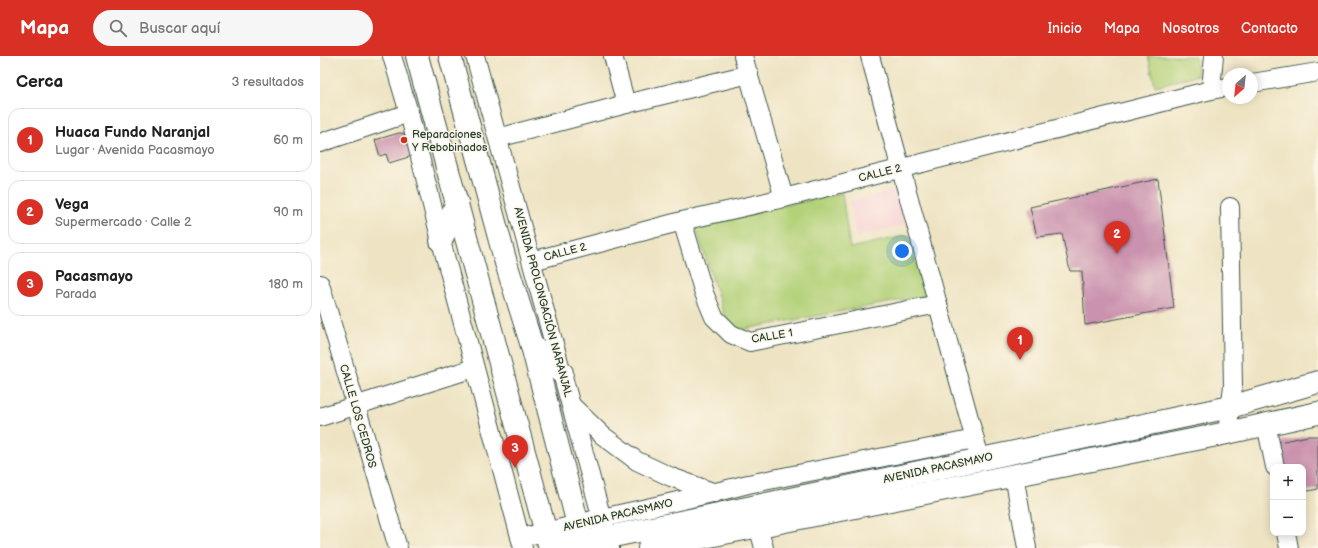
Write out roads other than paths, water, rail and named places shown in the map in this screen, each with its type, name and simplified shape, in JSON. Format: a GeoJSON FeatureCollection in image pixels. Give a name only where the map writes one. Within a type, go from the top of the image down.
{"type":"FeatureCollection","features":[{"type":"Feature","properties":{"kind":"main road"},"geometry":{"type":"LineString","coordinates":[[417,56],[550,543]]}},
{"type":"Feature","properties":{"kind":"main road","name":"AVENIDA PROLONGACIÓN NARANJAL"},"geometry":{"type":"LineString","coordinates":[[450,56],[506,263],[532,346],[582,538]]}},
{"type":"Feature","properties":{"kind":"main road"},"geometry":{"type":"LineString","coordinates":[[441,241],[457,202]]}},
{"type":"Feature","properties":{"kind":"main road"},"geometry":{"type":"LineString","coordinates":[[532,346],[562,373]]}},
{"type":"Feature","properties":{"kind":"main road","name":"AVENIDA PACASMAYO"},"geometry":{"type":"LineString","coordinates":[[649,548],[978,449],[1230,407],[1318,382]]}},
{"type":"Feature","properties":{"kind":"main road","name":"AVENIDA PACASMAYO"},"geometry":{"type":"LineString","coordinates":[[550,543],[606,534],[756,516],[986,481],[1227,433],[1318,413]]}},
{"type":"Feature","properties":{"kind":"street"},"geometry":{"type":"LineString","coordinates":[[392,56],[409,113],[474,368],[522,542]]}},
{"type":"Feature","properties":{"kind":"street","name":"AVENIDA PROLONGACIÓN NARANJAL"},"geometry":{"type":"LineString","coordinates":[[475,56],[606,534]]}},
{"type":"Feature","properties":{"kind":"street"},"geometry":{"type":"LineString","coordinates":[[613,56],[626,104]]}},
{"type":"Feature","properties":{"kind":"street"},"geometry":{"type":"LineString","coordinates":[[743,56],[784,198]]}},
{"type":"Feature","properties":{"kind":"street"},"geometry":{"type":"LineString","coordinates":[[873,56],[900,168],[986,481]]}},
{"type":"Feature","properties":{"kind":"street"},"geometry":{"type":"LineString","coordinates":[[1214,56],[1219,88]]}},
{"type":"Feature","properties":{"kind":"street"},"geometry":{"type":"LineString","coordinates":[[1258,82],[1318,72]]}},
{"type":"Feature","properties":{"kind":"street"},"geometry":{"type":"LineString","coordinates":[[498,138],[626,104],[749,74]]}},
{"type":"Feature","properties":{"kind":"street","name":"CALLE 2"},"geometry":{"type":"LineString","coordinates":[[532,261],[682,221],[784,198],[1219,88]]}},
{"type":"Feature","properties":{"kind":"street"},"geometry":{"type":"LineString","coordinates":[[320,143],[409,113]]}},
{"type":"Feature","properties":{"kind":"street"},"geometry":{"type":"LineString","coordinates":[[1227,433],[1233,386],[1230,207]]}},
{"type":"Feature","properties":{"kind":"street","name":"CALLE 1"},"geometry":{"type":"LineString","coordinates":[[682,221],[704,293],[714,318],[731,334],[750,342],[938,304]]}},
{"type":"Feature","properties":{"kind":"street","name":"CALLE LOS CEDROS"},"geometry":{"type":"LineString","coordinates":[[320,285],[398,548]]}},
{"type":"Feature","properties":{"kind":"street"},"geometry":{"type":"LineString","coordinates":[[320,417],[474,368]]}},
{"type":"Feature","properties":{"kind":"street"},"geometry":{"type":"LineString","coordinates":[[571,404],[602,435],[637,461],[671,477],[715,493]]}},
{"type":"Feature","properties":{"kind":"street"},"geometry":{"type":"LineString","coordinates":[[1266,424],[1274,464]]}},
{"type":"Feature","properties":{"kind":"street","name":"AVENIDA PACASMAYO"},"geometry":{"type":"LineString","coordinates":[[606,534],[715,493],[748,484],[978,449]]}},
{"type":"Feature","properties":{"kind":"street"},"geometry":{"type":"LineString","coordinates":[[1014,475],[1027,548]]}},
{"type":"Feature","properties":{"kind":"street"},"geometry":{"type":"LineString","coordinates":[[748,484],[764,548]]}},
{"type":"Feature","properties":{"kind":"street"},"geometry":{"type":"LineString","coordinates":[[1286,536],[1288,548]]}},
{"type":"Feature","properties":{"kind":"street","name":"AVENIDA PACASMAYO"},"geometry":{"type":"LineString","coordinates":[[522,542],[550,543]]}},
{"type":"Feature","properties":{"kind":"place","name":"Reparaciones Y Rebobinados"},"geometry":{"type":"Point","coordinates":[404,140]}},
{"type":"Feature","properties":{"kind":"place","name":"Vega"},"geometry":{"type":"Point","coordinates":[1117,254]}},
{"type":"Feature","properties":{"kind":"place","name":"Huaca Fundo Naranjal"},"geometry":{"type":"Point","coordinates":[1020,360]}},
{"type":"Feature","properties":{"kind":"place","name":"Pacasmayo"},"geometry":{"type":"Point","coordinates":[515,468]}}]}
